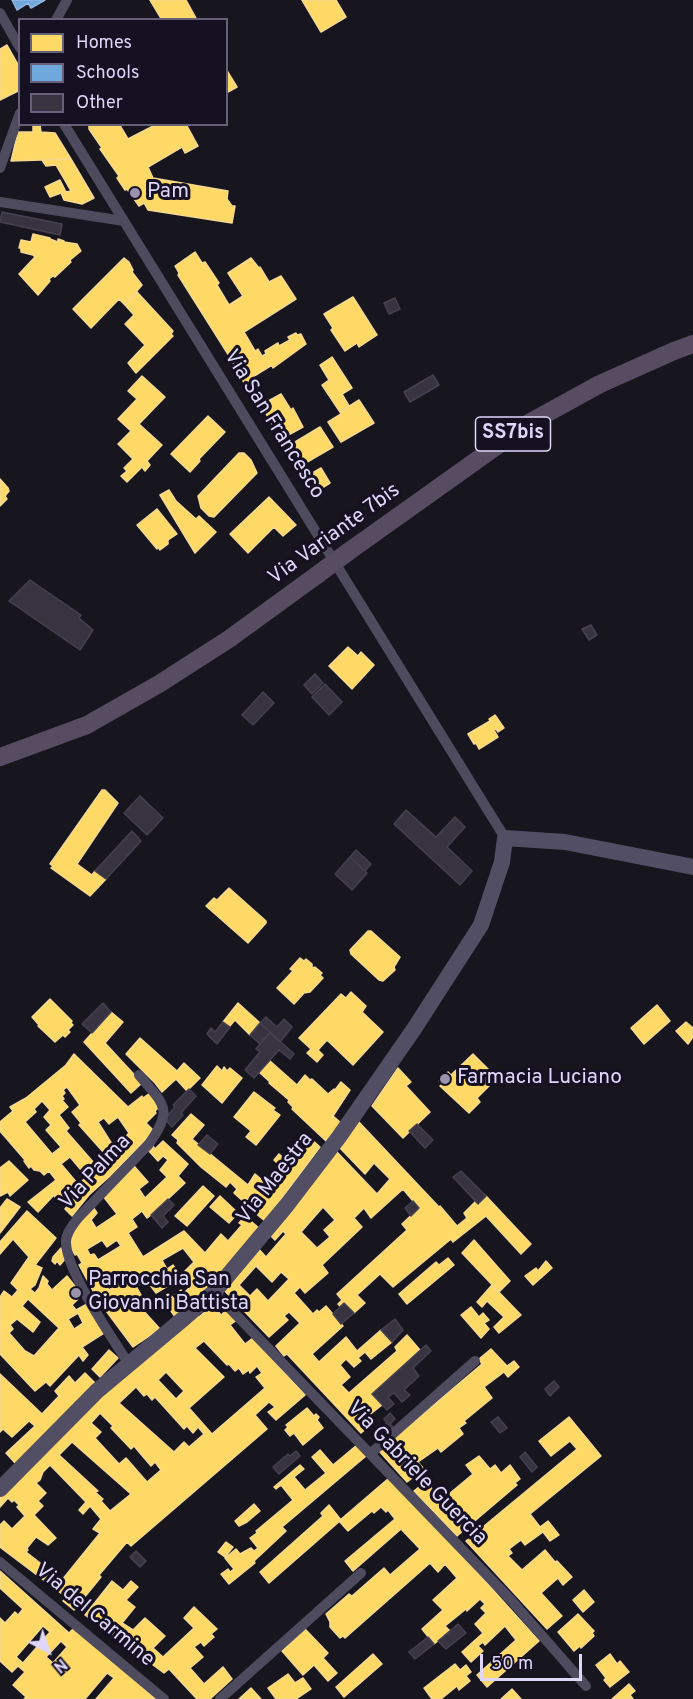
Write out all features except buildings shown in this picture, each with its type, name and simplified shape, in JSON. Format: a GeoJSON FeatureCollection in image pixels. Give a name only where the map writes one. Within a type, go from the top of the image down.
{"type":"FeatureCollection","features":[{"type":"Feature","properties":{"kind":"main road","name":"Via Variante 7bis"},"geometry":{"type":"LineString","coordinates":[[0,757],[87,725],[159,684],[229,639],[529,423],[600,384],[693,344]]}},
{"type":"Feature","properties":{"kind":"street"},"geometry":{"type":"LineString","coordinates":[[57,18],[67,0]]}},
{"type":"Feature","properties":{"kind":"street"},"geometry":{"type":"LineString","coordinates":[[0,13],[3,27],[18,46]]}},
{"type":"Feature","properties":{"kind":"street"},"geometry":{"type":"LineString","coordinates":[[0,168],[18,118]]}},
{"type":"Feature","properties":{"kind":"street","name":"Via San Francesco"},"geometry":{"type":"LineString","coordinates":[[65,126],[505,838]]}},
{"type":"Feature","properties":{"kind":"street"},"geometry":{"type":"LineString","coordinates":[[0,202],[124,221]]}},
{"type":"Feature","properties":{"kind":"street"},"geometry":{"type":"LineString","coordinates":[[505,838],[565,842],[693,867]]}},
{"type":"Feature","properties":{"kind":"street","name":"Via Maestra"},"geometry":{"type":"LineString","coordinates":[[0,1489],[97,1391],[214,1292],[287,1205],[339,1137],[414,1029],[481,925],[502,862],[505,838]]}},
{"type":"Feature","properties":{"kind":"street","name":"Via Palma"},"geometry":{"type":"LineString","coordinates":[[129,1364],[78,1280],[67,1253],[65,1240],[72,1225],[149,1144],[159,1130],[164,1110],[162,1103],[139,1075]]}},
{"type":"Feature","properties":{"kind":"street","name":"Via Gabriele Guercia"},"geometry":{"type":"LineString","coordinates":[[214,1292],[511,1600],[586,1686]]}},
{"type":"Feature","properties":{"kind":"street"},"geometry":{"type":"LineString","coordinates":[[370,1454],[475,1361]]}},
{"type":"Feature","properties":{"kind":"street","name":"Via del Carmine"},"geometry":{"type":"LineString","coordinates":[[0,1562],[164,1699]]}},
{"type":"Feature","properties":{"kind":"street"},"geometry":{"type":"LineString","coordinates":[[220,1699],[361,1573]]}},
{"type":"Feature","properties":{"kind":"place","name":"Pam"},"geometry":{"type":"Point","coordinates":[135,193]}},
{"type":"Feature","properties":{"kind":"place","name":"Farmacia Luciano"},"geometry":{"type":"Point","coordinates":[445,1079]}},
{"type":"Feature","properties":{"kind":"place","name":"Parrocchia San Giovanni Battista"},"geometry":{"type":"Point","coordinates":[76,1293]}}]}
